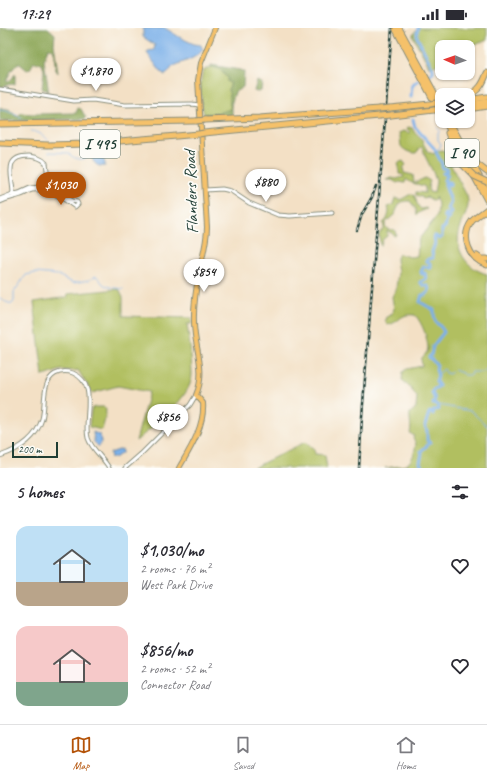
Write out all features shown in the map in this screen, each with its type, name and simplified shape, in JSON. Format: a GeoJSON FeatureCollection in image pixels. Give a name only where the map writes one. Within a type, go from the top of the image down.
{"type":"FeatureCollection","features":[{"type":"Feature","properties":{"kind":"highway","name":"I 90"},"geometry":{"type":"LineString","coordinates":[[394,28],[435,103]]}},
{"type":"Feature","properties":{"kind":"highway"},"geometry":{"type":"LineString","coordinates":[[400,28],[435,96]]}},
{"type":"Feature","properties":{"kind":"highway"},"geometry":{"type":"LineString","coordinates":[[475,92],[480,88],[487,73]]}},
{"type":"Feature","properties":{"kind":"highway"},"geometry":{"type":"LineString","coordinates":[[475,99],[487,97]]}},
{"type":"Feature","properties":{"kind":"highway"},"geometry":{"type":"LineString","coordinates":[[475,104],[487,102]]}},
{"type":"Feature","properties":{"kind":"highway","name":"I 495"},"geometry":{"type":"LineString","coordinates":[[0,124],[250,119],[435,103]]}},
{"type":"Feature","properties":{"kind":"highway"},"geometry":{"type":"LineString","coordinates":[[475,108],[487,106]]}},
{"type":"Feature","properties":{"kind":"highway","name":"I 495"},"geometry":{"type":"LineString","coordinates":[[0,143],[48,145],[86,144],[435,111]]}},
{"type":"Feature","properties":{"kind":"highway"},"geometry":{"type":"LineString","coordinates":[[447,128],[456,154],[462,164],[474,176],[487,182]]}},
{"type":"Feature","properties":{"kind":"highway","name":"I 90"},"geometry":{"type":"LineString","coordinates":[[448,128],[487,200]]}},
{"type":"Feature","properties":{"kind":"highway","name":"I 90"},"geometry":{"type":"LineString","coordinates":[[453,128],[487,191]]}},
{"type":"Feature","properties":{"kind":"highway"},"geometry":{"type":"LineString","coordinates":[[460,141],[477,164],[487,172]]}},
{"type":"Feature","properties":{"kind":"highway"},"geometry":{"type":"LineString","coordinates":[[478,184],[487,204]]}},
{"type":"Feature","properties":{"kind":"highway"},"geometry":{"type":"LineString","coordinates":[[487,210],[473,225],[468,237],[470,248],[475,255],[480,258],[487,259]]}},
{"type":"Feature","properties":{"kind":"highway"},"geometry":{"type":"LineString","coordinates":[[487,210],[472,222],[466,238],[468,247],[472,254],[478,260],[487,265]]}},
{"type":"Feature","properties":{"kind":"main road","name":"Flanders Road"},"geometry":{"type":"LineString","coordinates":[[196,396],[200,386],[201,371],[195,334],[194,303],[207,233],[198,80],[200,68],[215,28]]}},
{"type":"Feature","properties":{"kind":"main road"},"geometry":{"type":"LineString","coordinates":[[179,468],[193,443],[201,423],[203,403],[196,396]]}},
{"type":"Feature","properties":{"kind":"street"},"geometry":{"type":"LineString","coordinates":[[0,88],[74,101],[93,100],[125,105],[199,105]]}},
{"type":"Feature","properties":{"kind":"street"},"geometry":{"type":"LineString","coordinates":[[192,104],[198,97]]}},
{"type":"Feature","properties":{"kind":"street"},"geometry":{"type":"LineString","coordinates":[[13,194],[10,171],[12,164],[15,159],[26,156],[40,158],[46,163],[48,177],[52,184],[50,192]]}},
{"type":"Feature","properties":{"kind":"street"},"geometry":{"type":"LineString","coordinates":[[0,201],[13,194],[33,187],[40,187],[50,192],[69,202],[75,207],[78,204],[77,202],[50,192],[33,190],[0,201]]}},
{"type":"Feature","properties":{"kind":"street"},"geometry":{"type":"LineString","coordinates":[[205,190],[229,190],[255,206],[280,215],[332,213]]}},
{"type":"Feature","properties":{"kind":"street"},"geometry":{"type":"LineString","coordinates":[[0,456],[21,446],[35,434],[42,418],[48,382],[52,376],[57,373],[66,372],[73,373],[78,376],[86,386],[88,399],[88,438],[94,449],[109,468]]}},
{"type":"Feature","properties":{"kind":"street"},"geometry":{"type":"LineString","coordinates":[[125,468],[190,405],[196,396]]}},
{"type":"Feature","properties":{"kind":"green space"},"geometry":{"type":"Polygon","coordinates":[[[0,28],[48,28],[55,34],[54,44],[58,73],[56,70],[53,49],[48,48],[44,60],[48,87],[47,93],[46,90],[42,89],[44,70],[42,64],[34,62],[30,69],[27,70],[20,64],[17,64],[11,71],[6,81],[11,80],[15,74],[15,84],[5,85],[0,88],[0,28]]]}},
{"type":"Feature","properties":{"kind":"green space"},"geometry":{"type":"Polygon","coordinates":[[[418,28],[487,28],[487,40],[475,45],[475,40],[435,40],[435,66],[430,68],[413,34],[418,28]]]}},
{"type":"Feature","properties":{"kind":"green space"},"geometry":{"type":"Polygon","coordinates":[[[211,65],[244,72],[243,87],[235,92],[231,105],[232,116],[203,116],[204,114],[218,113],[231,109],[228,90],[231,83],[227,82],[227,78],[220,69],[211,67],[211,65]]]}},
{"type":"Feature","properties":{"kind":"green space"},"geometry":{"type":"Polygon","coordinates":[[[211,67],[220,69],[231,83],[228,90],[231,96],[231,110],[229,111],[204,114],[201,81],[204,70],[211,67]]]}},
{"type":"Feature","properties":{"kind":"green space"},"geometry":{"type":"Polygon","coordinates":[[[257,81],[262,83],[261,91],[257,92],[254,91],[257,81]]]}},
{"type":"Feature","properties":{"kind":"green space"},"geometry":{"type":"Polygon","coordinates":[[[0,108],[4,110],[9,109],[17,117],[21,113],[76,113],[78,108],[81,109],[86,118],[0,121],[0,108]]]}},
{"type":"Feature","properties":{"kind":"green space"},"geometry":{"type":"Polygon","coordinates":[[[408,127],[412,128],[421,139],[428,152],[434,154],[435,151],[443,150],[467,196],[468,201],[467,209],[458,236],[460,251],[463,257],[473,268],[487,274],[487,468],[385,468],[406,465],[413,455],[416,443],[413,438],[414,436],[410,433],[410,413],[416,408],[417,397],[402,380],[403,372],[407,369],[422,366],[421,359],[427,352],[428,348],[424,331],[415,315],[403,316],[392,324],[388,325],[385,322],[387,317],[391,315],[394,309],[392,297],[396,288],[398,272],[396,260],[399,254],[410,257],[417,256],[419,239],[437,216],[438,204],[435,196],[435,199],[432,200],[427,197],[424,198],[416,195],[416,192],[425,193],[425,187],[411,182],[406,179],[405,183],[397,183],[392,180],[386,180],[404,177],[403,175],[399,174],[398,168],[398,163],[403,161],[406,165],[403,168],[404,173],[413,175],[414,183],[425,178],[430,181],[428,187],[429,192],[434,193],[436,181],[423,148],[421,147],[416,153],[414,153],[405,150],[401,146],[399,133],[403,131],[410,133],[407,129],[408,127]]]}},
{"type":"Feature","properties":{"kind":"green space"},"geometry":{"type":"Polygon","coordinates":[[[411,194],[414,195],[418,206],[421,209],[427,209],[417,215],[416,209],[410,201],[401,203],[394,215],[385,224],[387,229],[395,230],[396,235],[394,236],[392,233],[387,231],[387,236],[383,239],[380,245],[379,234],[384,227],[383,223],[388,216],[388,207],[393,205],[395,198],[400,200],[411,194]]]}},
{"type":"Feature","properties":{"kind":"green space"},"geometry":{"type":"Polygon","coordinates":[[[119,289],[123,297],[123,316],[192,318],[191,324],[187,324],[192,374],[186,392],[179,402],[161,420],[136,441],[149,392],[118,386],[92,393],[78,370],[62,370],[43,376],[34,302],[68,297],[67,294],[119,289]]]}},
{"type":"Feature","properties":{"kind":"green space"},"geometry":{"type":"Polygon","coordinates":[[[104,407],[106,410],[102,430],[89,427],[92,408],[104,407]]]}},
{"type":"Feature","properties":{"kind":"green space"},"geometry":{"type":"Polygon","coordinates":[[[305,442],[314,449],[315,454],[325,455],[327,468],[253,468],[305,442]]]}},
{"type":"Feature","properties":{"kind":"water"},"geometry":{"type":"Polygon","coordinates":[[[143,28],[165,28],[181,38],[194,44],[201,45],[203,50],[193,58],[174,66],[165,75],[147,53],[148,51],[154,50],[155,45],[143,37],[143,28]]]}},
{"type":"Feature","properties":{"kind":"water"},"geometry":{"type":"Polygon","coordinates":[[[96,154],[102,156],[105,166],[97,165],[94,162],[92,158],[96,154]]]}},
{"type":"Feature","properties":{"kind":"water"},"geometry":{"type":"Polygon","coordinates":[[[93,432],[100,435],[101,442],[99,447],[94,442],[93,432]]]}},
{"type":"Feature","properties":{"kind":"water"},"geometry":{"type":"Polygon","coordinates":[[[122,449],[123,452],[115,458],[111,458],[110,453],[122,449]]]}},
{"type":"Feature","properties":{"kind":"waterway"},"geometry":{"type":"LineString","coordinates":[[418,28],[417,37],[433,69],[433,73],[430,75]]}},
{"type":"Feature","properties":{"kind":"waterway"},"geometry":{"type":"LineString","coordinates":[[411,97],[412,86],[418,81]]}},
{"type":"Feature","properties":{"kind":"waterway"},"geometry":{"type":"LineString","coordinates":[[0,110],[7,111],[24,118]]}},
{"type":"Feature","properties":{"kind":"waterway"},"geometry":{"type":"LineString","coordinates":[[413,119],[415,127],[434,148],[442,164],[442,168],[447,169],[447,171],[443,173],[448,175],[444,180],[446,182],[445,185],[451,202],[448,209],[452,212],[451,214],[445,214],[445,217],[450,218],[447,220],[445,227],[442,229],[442,237],[439,239],[434,236],[435,243],[432,252],[433,258],[426,261],[430,263],[430,268],[424,266],[421,272],[422,274],[425,273],[426,279],[420,282],[423,285],[428,286],[429,291],[426,295],[422,295],[420,302],[434,310],[436,322],[444,332],[433,346],[429,357],[437,365],[436,369],[438,376],[436,382],[439,386],[433,390],[432,393],[435,399],[433,404],[438,405],[439,409],[434,410],[433,414],[430,412],[429,413],[425,426],[427,431],[427,440],[430,443],[421,451],[420,463],[422,468]]}},
{"type":"Feature","properties":{"kind":"waterway"},"geometry":{"type":"LineString","coordinates":[[435,150],[439,149],[441,144],[438,140],[438,133],[440,131],[437,128]]}},
{"type":"Feature","properties":{"kind":"waterway"},"geometry":{"type":"LineString","coordinates":[[31,131],[41,134],[48,140]]}},
{"type":"Feature","properties":{"kind":"waterway"},"geometry":{"type":"LineString","coordinates":[[49,152],[68,153],[75,158],[80,159],[89,156],[93,157]]}},
{"type":"Feature","properties":{"kind":"waterway"},"geometry":{"type":"LineString","coordinates":[[445,185],[450,185],[450,182],[446,182]]}},
{"type":"Feature","properties":{"kind":"waterway"},"geometry":{"type":"LineString","coordinates":[[0,298],[12,304],[14,301],[14,292],[26,275],[35,273],[58,275],[73,283],[89,280],[96,276],[105,285],[123,289]]}},
{"type":"Feature","properties":{"kind":"waterway"},"geometry":{"type":"LineString","coordinates":[[438,374],[444,369],[446,373],[449,374],[454,370],[464,375],[470,375],[471,372],[483,372],[487,369]]}},
{"type":"Feature","properties":{"kind":"waterway"},"geometry":{"type":"LineString","coordinates":[[438,405],[471,411],[487,426]]}},
{"type":"Feature","properties":{"kind":"railway"},"geometry":{"type":"LineString","coordinates":[[359,468],[392,28]]}},
{"type":"Feature","properties":{"kind":"railway"},"geometry":{"type":"LineString","coordinates":[[357,230],[362,214],[372,197],[376,186]]}}]}
